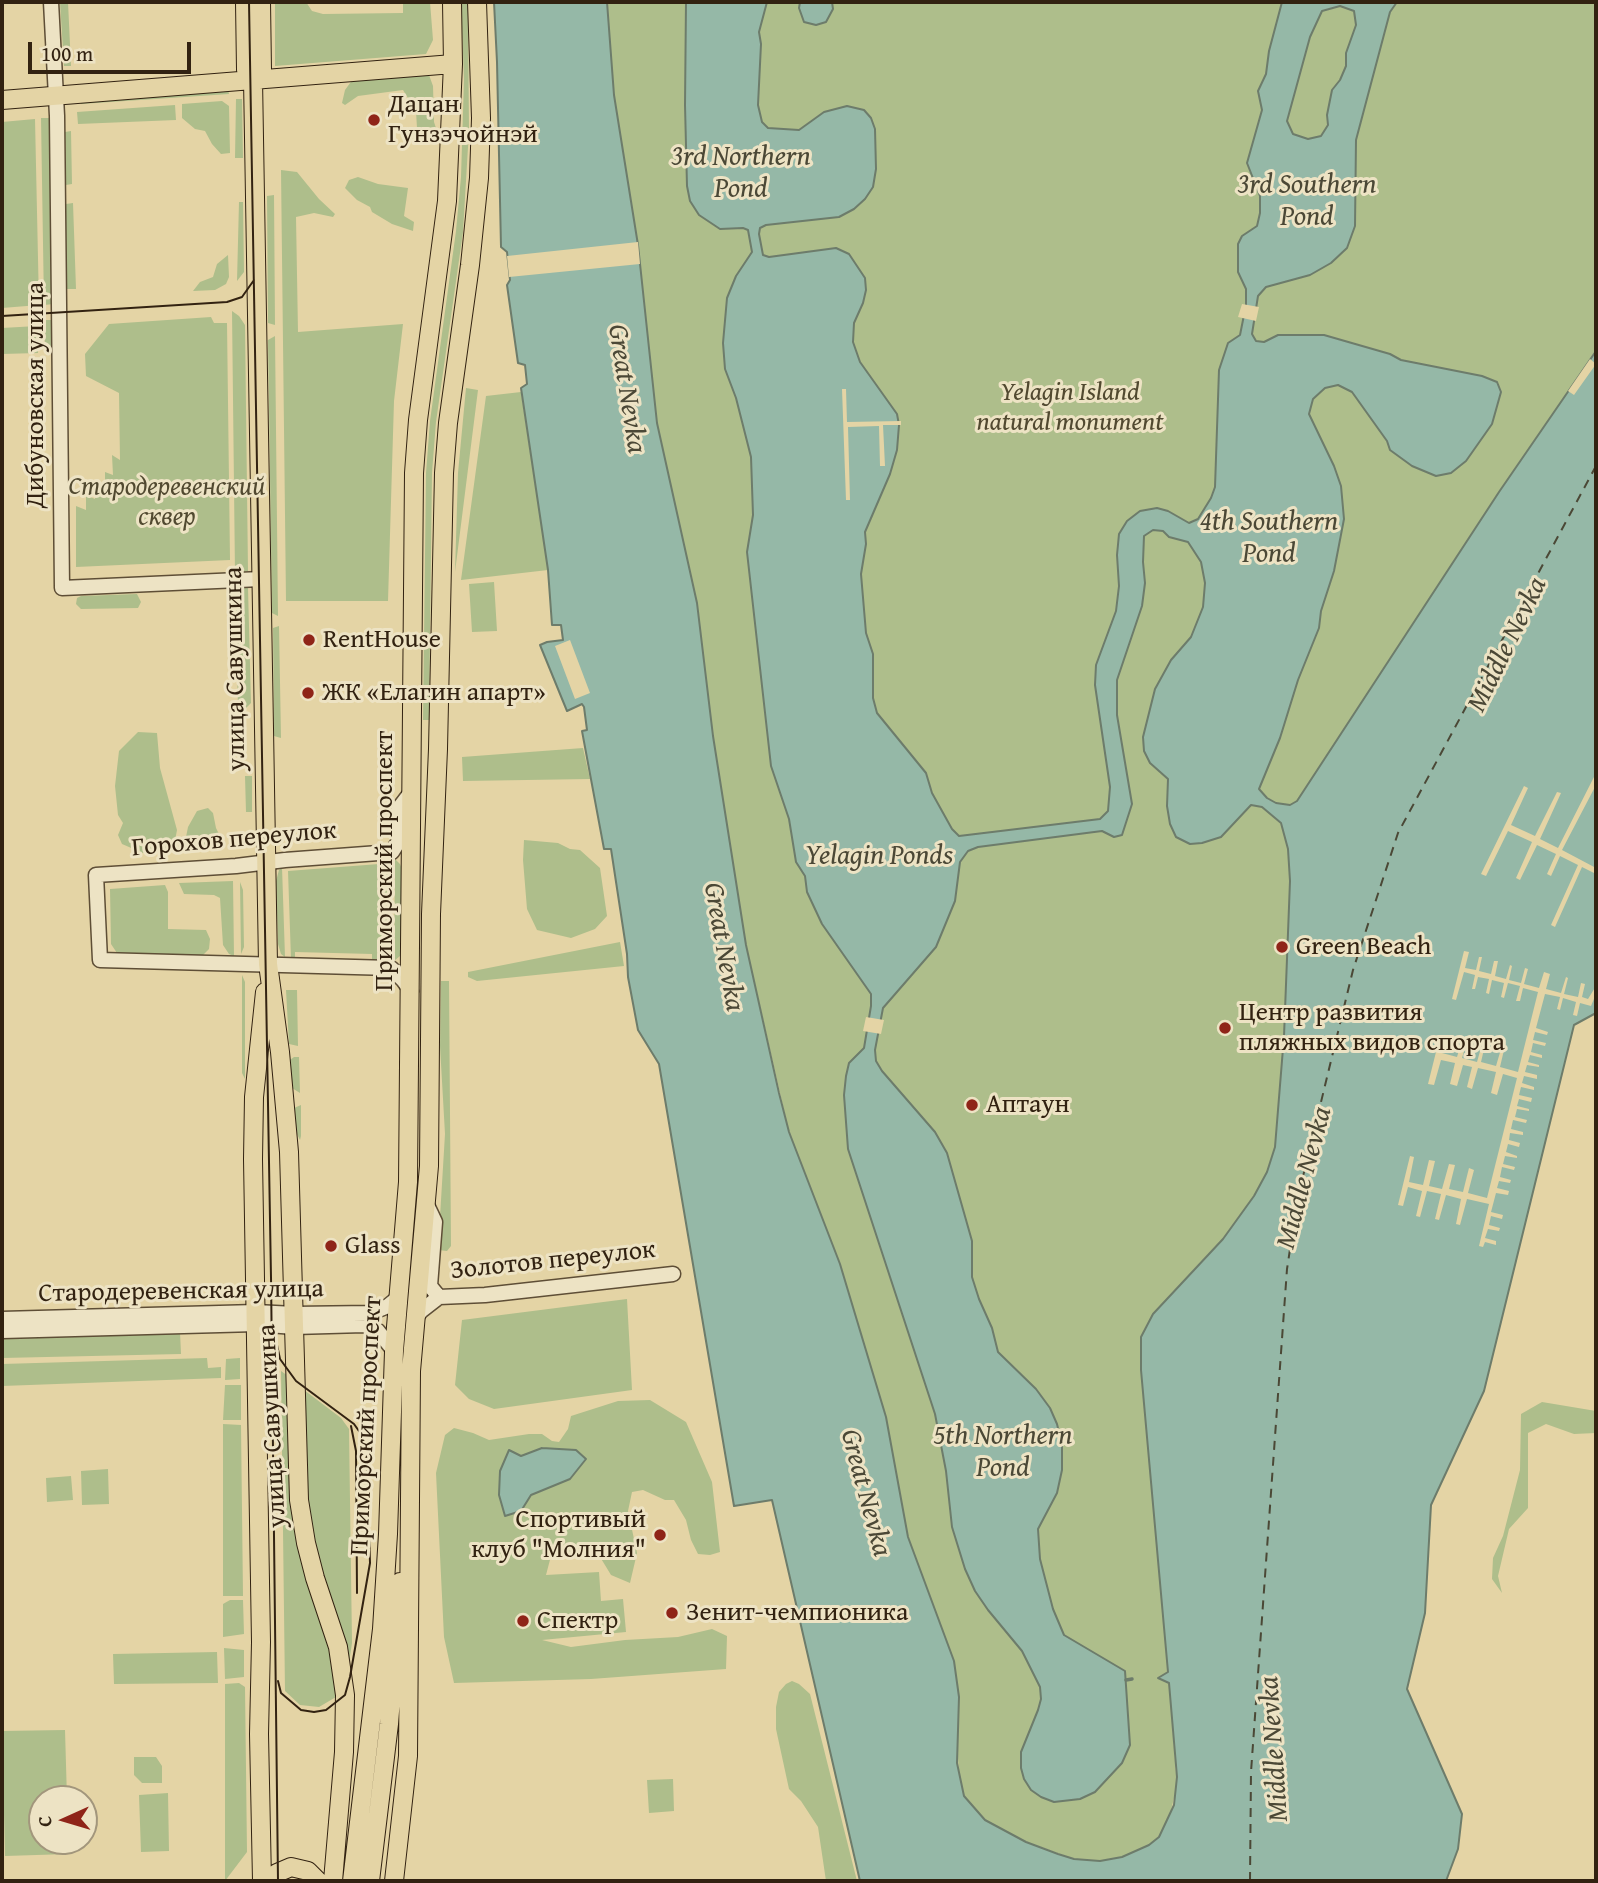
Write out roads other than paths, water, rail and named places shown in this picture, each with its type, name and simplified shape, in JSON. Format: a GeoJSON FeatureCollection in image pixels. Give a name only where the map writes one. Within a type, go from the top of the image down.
{"type":"FeatureCollection","features":[{"type":"Feature","properties":{"kind":"main road","name":"улица Савушкина"},"geometry":{"type":"LineString","coordinates":[[245,2],[246,70],[253,79],[268,964],[280,1052],[289,1152],[299,1500],[315,1578],[338,1647],[345,1695],[344,1752],[333,1881]]}},
{"type":"Feature","properties":{"kind":"main road","name":"улица Савушкина"},"geometry":{"type":"LineString","coordinates":[[253,79],[262,70],[261,2]]}},
{"type":"Feature","properties":{"kind":"main road","name":"Приморский проспект"},"geometry":{"type":"LineString","coordinates":[[381,1723],[394,1351],[408,1182],[414,472],[418,420],[447,201],[453,64],[452,2]]}},
{"type":"Feature","properties":{"kind":"main road","name":"Приморский проспект"},"geometry":{"type":"LineString","coordinates":[[394,1881],[402,1824],[409,1728],[411,1371],[429,1166],[431,914],[438,749],[444,473],[479,178],[481,118],[477,2]]}},
{"type":"Feature","properties":{"kind":"main road"},"geometry":{"type":"LineString","coordinates":[[2,100],[453,64]]}},
{"type":"Feature","properties":{"kind":"main road","name":"улица Савушкина"},"geometry":{"type":"LineString","coordinates":[[262,1881],[254,1097],[268,964]]}},
{"type":"Feature","properties":{"kind":"main road","name":"Приморский проспект"},"geometry":{"type":"LineString","coordinates":[[381,1723],[409,1458]]}},
{"type":"Feature","properties":{"kind":"main road"},"geometry":{"type":"LineString","coordinates":[[352,1881],[381,1723]]}},
{"type":"Feature","properties":{"kind":"main road"},"geometry":{"type":"LineString","coordinates":[[369,1881],[381,1723]]}},
{"type":"Feature","properties":{"kind":"main road"},"geometry":{"type":"LineString","coordinates":[[270,1881],[278,1872],[299,1867],[309,1871],[318,1881]]}},
{"type":"Feature","properties":{"kind":"street","name":"Дибуновская улица"},"geometry":{"type":"LineString","coordinates":[[51,2],[56,94],[62,588],[261,579]]}},
{"type":"Feature","properties":{"kind":"street","name":"Горохов переулок"},"geometry":{"type":"LineString","coordinates":[[268,964],[100,960],[96,875],[392,852],[399,841],[399,808],[412,791]]}},
{"type":"Feature","properties":{"kind":"street"},"geometry":{"type":"LineString","coordinates":[[391,968],[403,956],[411,942]]}},
{"type":"Feature","properties":{"kind":"street"},"geometry":{"type":"LineString","coordinates":[[268,964],[391,968],[411,991]]}},
{"type":"Feature","properties":{"kind":"street","name":"Золотов переулок"},"geometry":{"type":"LineString","coordinates":[[426,1202],[435,1222],[430,1286],[439,1297]]}},
{"type":"Feature","properties":{"kind":"street","name":"Золотов переулок"},"geometry":{"type":"LineString","coordinates":[[415,1319],[439,1297],[485,1295],[673,1274]]}},
{"type":"Feature","properties":{"kind":"street","name":"Стародеревенская улица"},"geometry":{"type":"LineString","coordinates":[[294,1321],[371,1313],[388,1306],[399,1297]]}},
{"type":"Feature","properties":{"kind":"street","name":"Стародеревенская улица"},"geometry":{"type":"LineString","coordinates":[[2,1331],[256,1318]]}},
{"type":"Feature","properties":{"kind":"street","name":"Стародеревенская улица"},"geometry":{"type":"LineString","coordinates":[[2,1319],[256,1318],[364,1325],[378,1331],[394,1351]]}},
{"type":"Feature","properties":{"kind":"water"},"geometry":{"type":"Polygon","coordinates":[[[494,2],[607,2],[614,95],[638,245],[657,423],[697,603],[713,736],[746,945],[779,1093],[789,1132],[840,1264],[886,1417],[908,1537],[954,1661],[959,1697],[957,1763],[964,1796],[985,1820],[1026,1842],[1074,1859],[1100,1861],[1122,1857],[1149,1845],[1159,1837],[1174,1805],[1177,1777],[1169,1683],[1158,1678],[1168,1672],[1141,1370],[1141,1337],[1153,1314],[1223,1239],[1254,1196],[1267,1172],[1275,1147],[1284,1036],[1290,881],[1288,849],[1281,823],[1262,807],[1251,805],[1221,837],[1202,843],[1190,844],[1176,837],[1170,824],[1167,806],[1168,779],[1150,763],[1144,751],[1143,737],[1155,689],[1171,660],[1191,637],[1203,607],[1205,583],[1201,562],[1188,542],[1169,537],[1163,531],[1153,530],[1144,536],[1145,583],[1142,606],[1117,680],[1117,715],[1132,804],[1122,835],[1114,837],[1102,831],[978,847],[968,851],[960,862],[955,901],[936,947],[883,1008],[875,1050],[876,1061],[935,1132],[947,1153],[972,1241],[972,1277],[992,1328],[998,1352],[1036,1389],[1050,1408],[1057,1424],[1062,1445],[1062,1470],[1057,1493],[1038,1529],[1040,1559],[1053,1609],[1064,1635],[1125,1671],[1130,1745],[1122,1763],[1095,1792],[1080,1799],[1054,1802],[1031,1790],[1024,1779],[1021,1752],[1038,1710],[1040,1687],[1022,1651],[988,1610],[965,1569],[952,1527],[946,1471],[935,1414],[848,1149],[844,1095],[846,1076],[849,1063],[864,1048],[871,994],[822,924],[807,892],[805,876],[796,862],[789,819],[771,766],[747,552],[753,515],[751,457],[736,398],[725,369],[723,343],[727,298],[736,276],[752,252],[748,230],[720,229],[699,215],[690,201],[687,186],[685,105],[686,2],[767,2],[759,32],[761,44],[758,105],[762,122],[768,128],[799,130],[824,112],[847,106],[864,110],[875,129],[876,169],[873,187],[854,209],[839,217],[766,225],[760,228],[759,234],[763,255],[769,257],[836,248],[849,254],[865,278],[866,290],[854,323],[853,342],[860,362],[897,414],[899,425],[897,450],[890,474],[865,532],[866,544],[861,574],[866,633],[873,654],[873,698],[877,713],[926,773],[932,793],[952,829],[959,836],[1100,819],[1108,811],[1110,787],[1095,685],[1096,665],[1116,611],[1119,534],[1127,521],[1140,511],[1157,508],[1189,523],[1198,519],[1215,487],[1219,370],[1228,343],[1240,335],[1246,305],[1246,289],[1238,272],[1238,244],[1242,236],[1257,226],[1260,213],[1260,196],[1247,163],[1262,110],[1258,91],[1266,74],[1282,2],[1397,2],[1390,12],[1356,140],[1355,226],[1347,248],[1331,263],[1310,275],[1266,287],[1258,296],[1252,334],[1256,341],[1264,342],[1278,335],[1324,335],[1390,354],[1401,360],[1482,376],[1497,382],[1501,392],[1492,424],[1466,461],[1451,473],[1436,476],[1412,466],[1390,450],[1387,441],[1352,392],[1338,385],[1325,388],[1313,399],[1309,414],[1341,486],[1344,519],[1319,628],[1259,789],[1267,798],[1276,803],[1290,805],[1297,801],[1499,492],[1596,351],[1596,1013],[1574,1025],[1484,1391],[1431,1505],[1425,1613],[1407,1689],[1462,1814],[1458,1849],[1446,1881],[860,1881],[772,1500],[734,1506],[659,1064],[638,1030],[611,849],[604,849],[582,731],[587,730],[584,707],[582,704],[567,711],[540,645],[563,640],[561,625],[552,625],[548,570],[521,388],[527,384],[525,365],[518,363],[507,285],[510,280],[507,252],[501,247],[494,2]],[[1340,6],[1322,11],[1310,37],[1287,121],[1293,134],[1308,139],[1321,136],[1328,125],[1327,115],[1332,90],[1346,66],[1346,53],[1356,25],[1354,11],[1340,6]]]}},
{"type":"Feature","properties":{"kind":"water"},"geometry":{"type":"Polygon","coordinates":[[[800,2],[832,2],[833,9],[826,22],[816,25],[804,22],[799,8],[800,2]]]}},
{"type":"Feature","properties":{"kind":"water"},"geometry":{"type":"Polygon","coordinates":[[[542,1448],[576,1450],[586,1459],[570,1479],[531,1495],[521,1511],[505,1516],[499,1495],[500,1471],[509,1450],[521,1456],[542,1448]]]}},
{"type":"Feature","properties":{"kind":"waterway"},"geometry":{"type":"LineString","coordinates":[[1126,1680],[1132,1679]]}},
{"type":"Feature","properties":{"kind":"tram line"},"geometry":{"type":"LineString","coordinates":[[249,2],[271,1277],[278,1881]]}},
{"type":"Feature","properties":{"kind":"tram line"},"geometry":{"type":"LineString","coordinates":[[2,316],[227,302],[242,297],[254,280]]}},
{"type":"Feature","properties":{"kind":"tram line"},"geometry":{"type":"LineString","coordinates":[[277,1345],[280,1359],[296,1381],[354,1424],[366,1441],[370,1563],[345,1695],[326,1710],[301,1710],[281,1693],[278,1681]]}},
{"type":"Feature","properties":{"kind":"tram line"},"geometry":{"type":"LineString","coordinates":[[351,1426],[356,1451],[357,1593]]}},
{"type":"Feature","properties":{"kind":"place","name":"Дацан Гунзэчойнэй"},"geometry":{"type":"Point","coordinates":[374,120]}},
{"type":"Feature","properties":{"kind":"place","name":"RentHouse"},"geometry":{"type":"Point","coordinates":[309,640]}},
{"type":"Feature","properties":{"kind":"place","name":"ЖК «Елагин апарт»"},"geometry":{"type":"Point","coordinates":[308,693]}},
{"type":"Feature","properties":{"kind":"place","name":"Green Beach"},"geometry":{"type":"Point","coordinates":[1282,947]}},
{"type":"Feature","properties":{"kind":"place","name":"Центр развития пляжных видов спорта"},"geometry":{"type":"Point","coordinates":[1225,1028]}},
{"type":"Feature","properties":{"kind":"place","name":"Аптаун"},"geometry":{"type":"Point","coordinates":[972,1105]}},
{"type":"Feature","properties":{"kind":"place","name":"Glass"},"geometry":{"type":"Point","coordinates":[331,1246]}},
{"type":"Feature","properties":{"kind":"place","name":"Спортивый клуб \"Молния\""},"geometry":{"type":"Point","coordinates":[660,1535]}},
{"type":"Feature","properties":{"kind":"place","name":"Зенит-чемпионика"},"geometry":{"type":"Point","coordinates":[672,1613]}},
{"type":"Feature","properties":{"kind":"place","name":"Спектр"},"geometry":{"type":"Point","coordinates":[523,1621]}},
{"type":"Feature","properties":{"kind":"water label","name":"3rd Northern Pond"},"geometry":{"type":"Point","coordinates":[741,174]}},
{"type":"Feature","properties":{"kind":"water label","name":"3rd Southern Pond"},"geometry":{"type":"Point","coordinates":[1307,202]}},
{"type":"Feature","properties":{"kind":"water label","name":"Great Nevka"},"geometry":{"type":"Point","coordinates":[626,389]}},
{"type":"Feature","properties":{"kind":"water label","name":"4th Southern Pond"},"geometry":{"type":"Point","coordinates":[1269,539]}},
{"type":"Feature","properties":{"kind":"water label","name":"Middle Nevka"},"geometry":{"type":"Point","coordinates":[1508,645]}},
{"type":"Feature","properties":{"kind":"water label","name":"Yelagin Ponds"},"geometry":{"type":"Point","coordinates":[879,857]}},
{"type":"Feature","properties":{"kind":"water label","name":"Great Nevka"},"geometry":{"type":"Point","coordinates":[723,947]}},
{"type":"Feature","properties":{"kind":"water label","name":"Middle Nevka"},"geometry":{"type":"Point","coordinates":[1305,1178]}},
{"type":"Feature","properties":{"kind":"water label","name":"5th Northern Pond"},"geometry":{"type":"Point","coordinates":[1003,1453]}},
{"type":"Feature","properties":{"kind":"water label","name":"Great Nevka"},"geometry":{"type":"Point","coordinates":[865,1493]}},
{"type":"Feature","properties":{"kind":"water label","name":"Middle Nevka"},"geometry":{"type":"Point","coordinates":[1275,1749]}},
{"type":"Feature","properties":{"kind":"park label","name":"Yelagin Island natural monument"},"geometry":{"type":"Point","coordinates":[1070,408]}},
{"type":"Feature","properties":{"kind":"park label","name":"Стародеревенский сквер"},"geometry":{"type":"Point","coordinates":[167,502]}}]}
